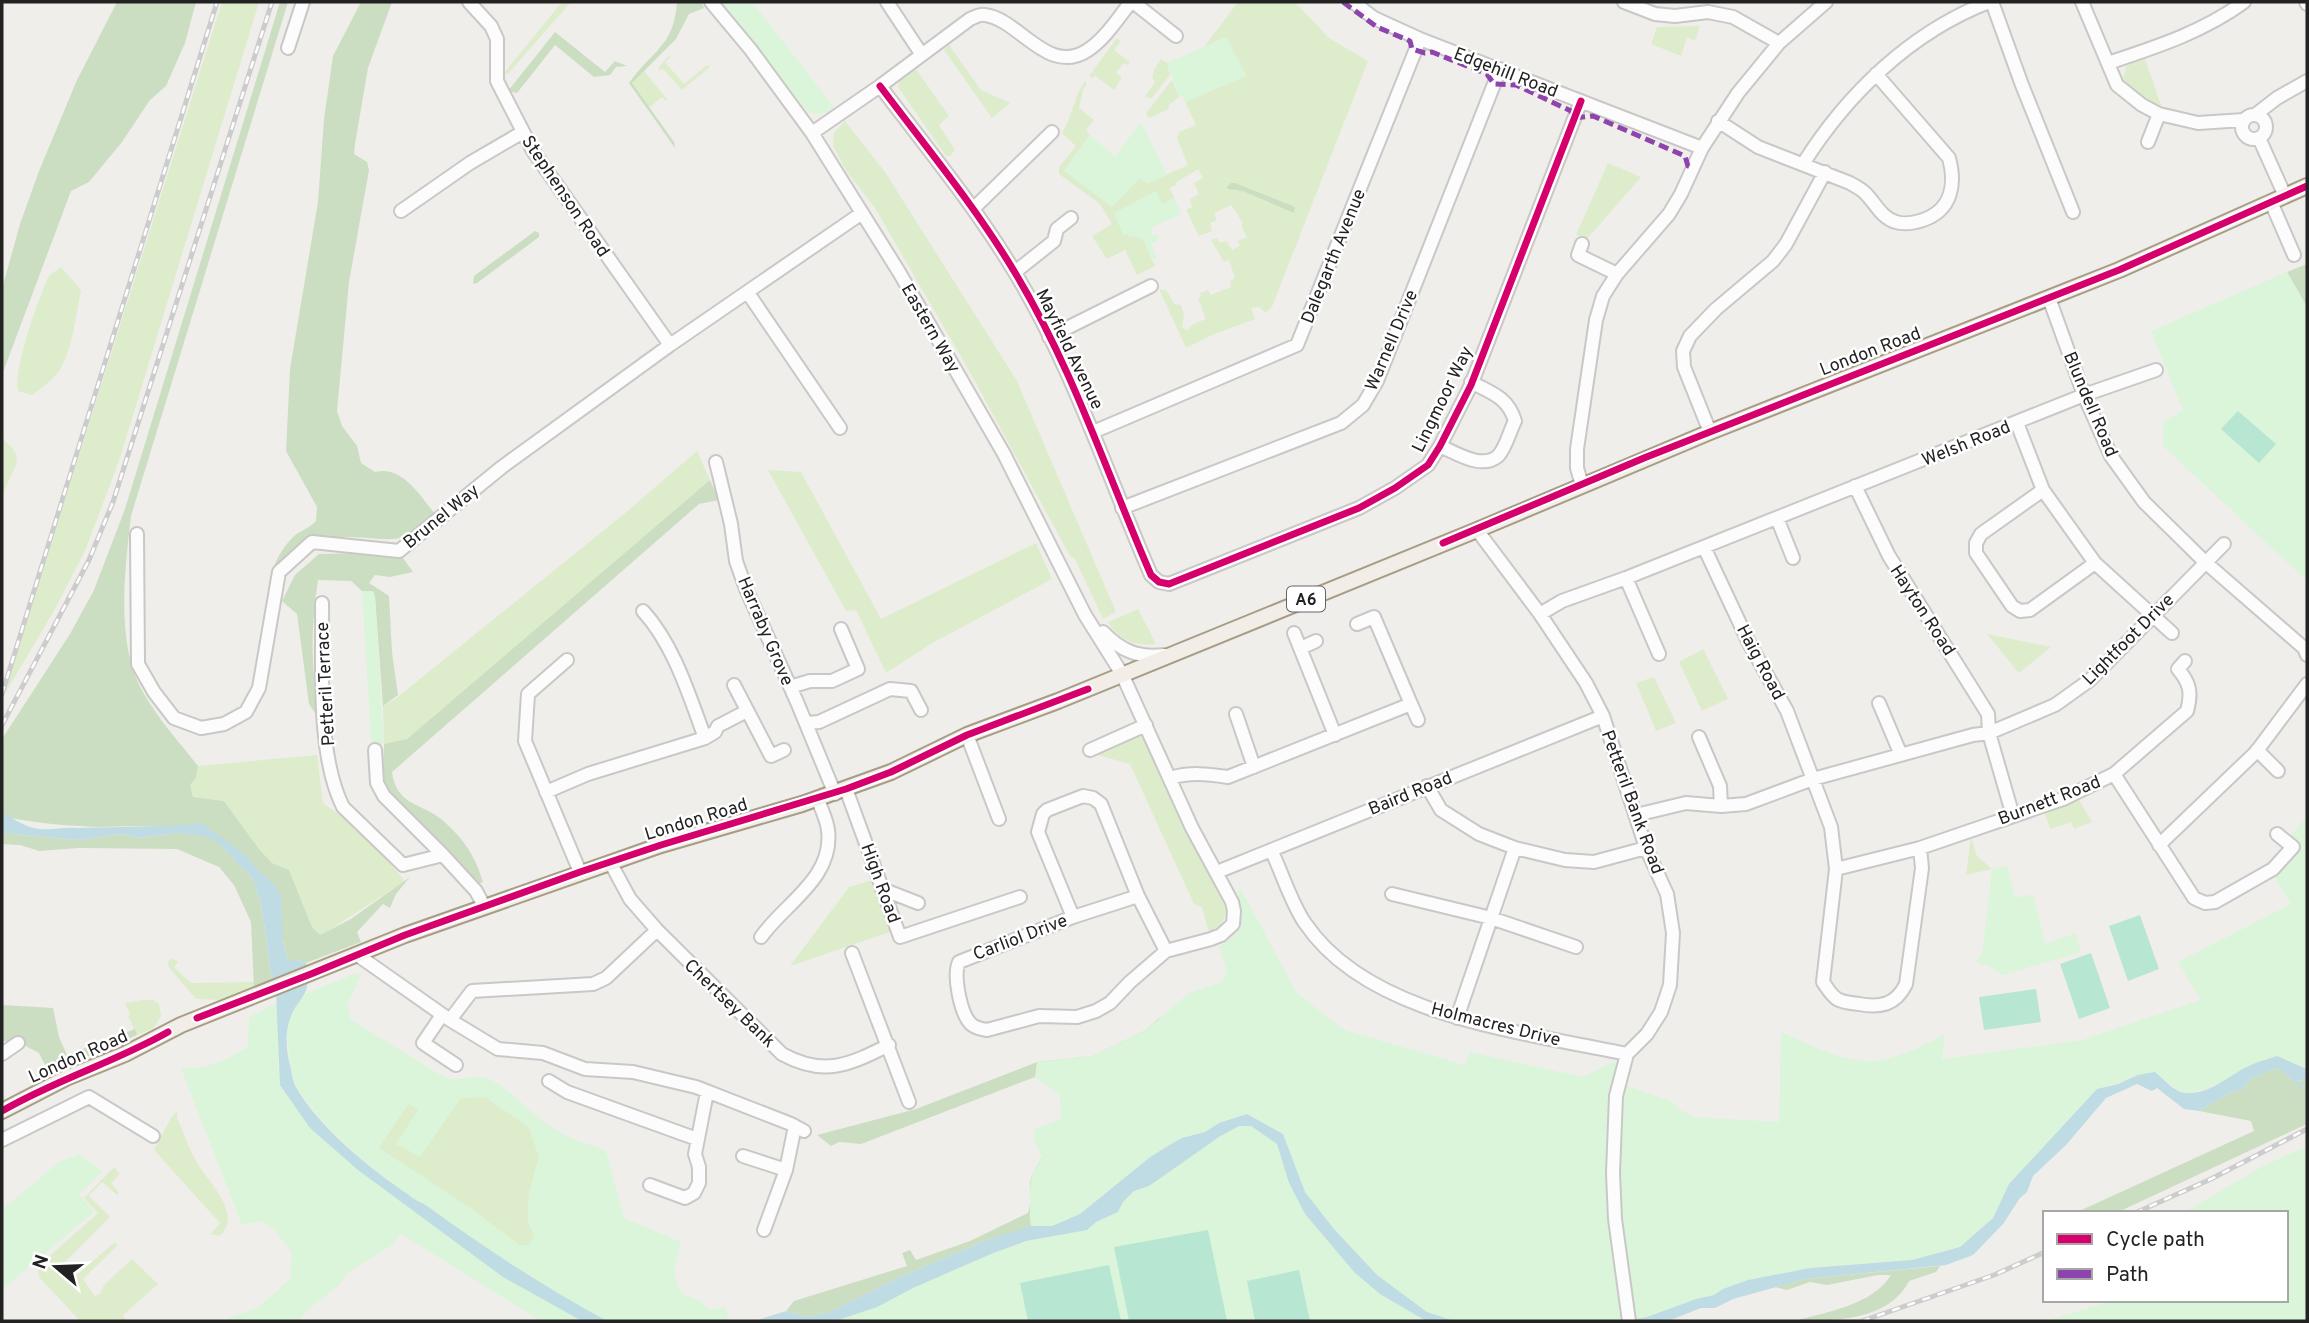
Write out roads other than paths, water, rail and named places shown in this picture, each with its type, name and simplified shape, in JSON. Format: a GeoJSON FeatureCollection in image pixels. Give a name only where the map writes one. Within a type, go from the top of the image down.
{"type":"FeatureCollection","features":[{"type":"Feature","properties":{"kind":"main road","name":"London Road"},"geometry":{"type":"LineString","coordinates":[[2,1111],[56,1082],[125,1054],[181,1025],[356,954],[580,872],[732,823],[818,799],[891,772],[967,735],[1477,530],[1710,432],[2119,270],[2307,186]]}},
{"type":"Feature","properties":{"kind":"street"},"geometry":{"type":"LineString","coordinates":[[288,48],[303,2]]}},
{"type":"Feature","properties":{"kind":"street","name":"Stephenson Road"},"geometry":{"type":"LineString","coordinates":[[469,2],[491,26],[497,39],[497,81],[533,151],[670,345]]}},
{"type":"Feature","properties":{"kind":"street","name":"Eastern Way"},"geometry":{"type":"LineString","coordinates":[[711,2],[751,50],[812,133],[899,272],[1004,454],[1085,615],[1122,674]]}},
{"type":"Feature","properties":{"kind":"street"},"geometry":{"type":"LineString","coordinates":[[887,2],[922,55]]}},
{"type":"Feature","properties":{"kind":"street"},"geometry":{"type":"LineString","coordinates":[[812,133],[970,19],[983,14],[996,18],[1046,52],[1074,57],[1087,51],[1102,37],[1132,2],[1176,36]]}},
{"type":"Feature","properties":{"kind":"street","name":"Edgehill Road"},"geometry":{"type":"LineString","coordinates":[[1353,2],[1374,18],[1420,39],[1702,148]]}},
{"type":"Feature","properties":{"kind":"street"},"geometry":{"type":"LineString","coordinates":[[1624,2],[1655,14],[1675,16],[1709,7],[1779,43]]}},
{"type":"Feature","properties":{"kind":"street"},"geometry":{"type":"LineString","coordinates":[[1583,485],[1577,468],[1577,449],[1596,320],[1603,296],[1617,274],[1669,214],[1718,121],[1779,43],[1826,2]]}},
{"type":"Feature","properties":{"kind":"street"},"geometry":{"type":"LineString","coordinates":[[1803,164],[1817,142],[1890,60],[1933,30],[1990,2],[2073,212]]}},
{"type":"Feature","properties":{"kind":"street"},"geometry":{"type":"LineString","coordinates":[[2082,2],[2118,85],[2142,105],[2159,114],[2198,123],[2250,117],[2264,120],[2265,133],[2259,138],[2249,138],[2242,126],[2250,117],[2277,98],[2307,81]]}},
{"type":"Feature","properties":{"kind":"street"},"geometry":{"type":"LineString","coordinates":[[2108,63],[2164,46],[2224,16],[2244,2]]}},
{"type":"Feature","properties":{"kind":"street","name":"Dalegarth Avenue"},"geometry":{"type":"LineString","coordinates":[[1093,432],[1297,345],[1420,39]]}},
{"type":"Feature","properties":{"kind":"street","name":"Warnell Drive"},"geometry":{"type":"LineString","coordinates":[[1122,508],[1340,423],[1363,405],[1377,381],[1500,69]]}},
{"type":"Feature","properties":{"kind":"street"},"geometry":{"type":"LineString","coordinates":[[1718,121],[1758,147],[1825,172],[1863,191],[1879,210],[1895,222],[1909,224],[1923,220],[1943,208],[1949,199],[1954,174],[1949,158],[1876,74]]}},
{"type":"Feature","properties":{"kind":"street","name":"Mayfield Avenue"},"geometry":{"type":"LineString","coordinates":[[880,86],[974,208],[1015,272],[1093,432],[1151,575]]}},
{"type":"Feature","properties":{"kind":"street","name":"Lingmoor Way"},"geometry":{"type":"LineString","coordinates":[[1151,575],[1159,582],[1169,583],[1359,508],[1428,465],[1471,382],[1581,101]]}},
{"type":"Feature","properties":{"kind":"street"},"geometry":{"type":"LineString","coordinates":[[2148,142],[2159,114]]}},
{"type":"Feature","properties":{"kind":"street"},"geometry":{"type":"LineString","coordinates":[[401,211],[470,163],[523,132]]}},
{"type":"Feature","properties":{"kind":"street"},"geometry":{"type":"LineString","coordinates":[[974,208],[1052,132]]}},
{"type":"Feature","properties":{"kind":"street"},"geometry":{"type":"LineString","coordinates":[[2259,138],[2285,196]]}},
{"type":"Feature","properties":{"kind":"street"},"geometry":{"type":"LineString","coordinates":[[1710,432],[1684,367],[1684,351],[1690,336],[1716,309],[1773,261],[1786,244],[1825,172]]}},
{"type":"Feature","properties":{"kind":"street"},"geometry":{"type":"LineString","coordinates":[[2271,202],[2294,255]]}},
{"type":"Feature","properties":{"kind":"street","name":"Brunel Way"},"geometry":{"type":"LineString","coordinates":[[137,534],[138,664],[153,692],[174,718],[201,729],[224,724],[246,712],[259,688],[279,572],[312,542],[399,551],[502,467],[670,345],[862,213]]}},
{"type":"Feature","properties":{"kind":"street"},"geometry":{"type":"LineString","coordinates":[[1015,272],[1054,241],[1057,229],[1071,218]]}},
{"type":"Feature","properties":{"kind":"street"},"geometry":{"type":"LineString","coordinates":[[1582,244],[1578,255],[1617,274]]}},
{"type":"Feature","properties":{"kind":"street"},"geometry":{"type":"LineString","coordinates":[[1049,337],[1151,286]]}},
{"type":"Feature","properties":{"kind":"street"},"geometry":{"type":"LineString","coordinates":[[748,293],[840,428]]}},
{"type":"Feature","properties":{"kind":"street","name":"Blundell Road"},"geometry":{"type":"LineString","coordinates":[[2049,298],[2084,395],[2111,456],[2144,502],[2205,562],[2304,648],[2307,655]]}},
{"type":"Feature","properties":{"kind":"street","name":"Welsh Road"},"geometry":{"type":"LineString","coordinates":[[1540,614],[1562,601],[2084,395],[2156,370]]}},
{"type":"Feature","properties":{"kind":"street"},"geometry":{"type":"LineString","coordinates":[[1440,446],[1475,461],[1488,460],[1498,455],[1515,421],[1507,402],[1471,382]]}},
{"type":"Feature","properties":{"kind":"street"},"geometry":{"type":"LineString","coordinates":[[2017,423],[2043,490],[2095,563],[2172,633]]}},
{"type":"Feature","properties":{"kind":"street","name":"Harraby Grove"},"geometry":{"type":"LineString","coordinates":[[716,462],[731,524],[736,561],[769,643],[841,791]]}},
{"type":"Feature","properties":{"kind":"street","name":"Hayton Road"},"geometry":{"type":"LineString","coordinates":[[1855,486],[1889,556],[1988,714],[1989,733],[2013,816]]}},
{"type":"Feature","properties":{"kind":"street"},"geometry":{"type":"LineString","coordinates":[[2043,490],[1981,534],[1976,543],[1976,554],[2012,606],[2020,611],[2030,610],[2095,563]]}},
{"type":"Feature","properties":{"kind":"street"},"geometry":{"type":"LineString","coordinates":[[1777,518],[1793,558]]}},
{"type":"Feature","properties":{"kind":"street","name":"Petteril Bank Road"},"geometry":{"type":"LineString","coordinates":[[1477,530],[1540,614],[1586,683],[1603,716],[1646,848],[1667,894],[1673,933],[1670,985],[1661,1013],[1647,1034],[1628,1054],[1616,1096],[1613,1173],[1615,1219],[1629,1321]]}},
{"type":"Feature","properties":{"kind":"street","name":"Lightfoot Drive"},"geometry":{"type":"LineString","coordinates":[[1636,815],[1686,803],[1721,806],[1746,804],[1813,779],[1973,735],[1989,733],[2055,705],[2090,680],[2224,544]]}},
{"type":"Feature","properties":{"kind":"street","name":"Haig Road"},"geometry":{"type":"LineString","coordinates":[[1704,547],[1749,643],[1787,711],[1832,827],[1836,869],[1822,969],[1823,982],[1835,998],[1844,1002],[1881,1006],[1897,998],[1906,984],[1922,868],[1920,848]]}},
{"type":"Feature","properties":{"kind":"street"},"geometry":{"type":"LineString","coordinates":[[1626,578],[1659,654]]}},
{"type":"Feature","properties":{"kind":"street","name":"Petteril Terrace"},"geometry":{"type":"LineString","coordinates":[[322,603],[324,731],[338,796],[343,807],[403,865],[443,855]]}},
{"type":"Feature","properties":{"kind":"street"},"geometry":{"type":"LineString","coordinates":[[643,611],[657,627],[710,735]]}},
{"type":"Feature","properties":{"kind":"street"},"geometry":{"type":"LineString","coordinates":[[1085,615],[1122,649],[1150,657],[1170,655]]}},
{"type":"Feature","properties":{"kind":"street"},"geometry":{"type":"LineString","coordinates":[[1357,624],[1374,617],[1418,720]]}},
{"type":"Feature","properties":{"kind":"street"},"geometry":{"type":"LineString","coordinates":[[790,687],[810,681],[832,681],[858,668],[841,629]]}},
{"type":"Feature","properties":{"kind":"street"},"geometry":{"type":"LineString","coordinates":[[1294,633],[1335,735]]}},
{"type":"Feature","properties":{"kind":"street"},"geometry":{"type":"LineString","coordinates":[[1301,648],[1316,641]]}},
{"type":"Feature","properties":{"kind":"street"},"geometry":{"type":"LineString","coordinates":[[567,660],[528,694],[525,741],[580,872]]}},
{"type":"Feature","properties":{"kind":"street","name":"Burnett Road"},"geometry":{"type":"LineString","coordinates":[[1836,869],[1920,848],[2063,799],[2114,774],[2187,711],[2191,696],[2188,681],[2178,669],[2185,661]]}},
{"type":"Feature","properties":{"kind":"street","name":"Carliol Drive"},"geometry":{"type":"LineString","coordinates":[[1122,674],[1192,828],[1232,902],[1233,924],[1221,935],[1166,951],[1110,1003],[1096,1012],[1077,1017],[1039,1016],[987,1030],[971,1024],[965,1014],[955,975],[959,962],[1073,917],[1138,896]]}},
{"type":"Feature","properties":{"kind":"street"},"geometry":{"type":"LineString","coordinates":[[2159,845],[2258,750],[2307,684]]}},
{"type":"Feature","properties":{"kind":"street"},"geometry":{"type":"LineString","coordinates":[[734,685],[771,756],[784,750]]}},
{"type":"Feature","properties":{"kind":"street"},"geometry":{"type":"LineString","coordinates":[[806,723],[819,722],[890,689],[911,691],[921,710]]}},
{"type":"Feature","properties":{"kind":"street"},"geometry":{"type":"LineString","coordinates":[[1879,703],[1901,755]]}},
{"type":"Feature","properties":{"kind":"street"},"geometry":{"type":"LineString","coordinates":[[1170,778],[1203,773],[1228,777],[1411,704]]}},
{"type":"Feature","properties":{"kind":"street"},"geometry":{"type":"LineString","coordinates":[[546,792],[588,774],[710,735],[718,726],[747,710]]}},
{"type":"Feature","properties":{"kind":"street","name":"Baird Road"},"geometry":{"type":"LineString","coordinates":[[1217,872],[1603,716]]}},
{"type":"Feature","properties":{"kind":"street"},"geometry":{"type":"LineString","coordinates":[[1235,724],[1254,766]]}},
{"type":"Feature","properties":{"kind":"street"},"geometry":{"type":"LineString","coordinates":[[1090,750],[1146,725]]}},
{"type":"Feature","properties":{"kind":"street"},"geometry":{"type":"LineString","coordinates":[[967,735],[999,819]]}},
{"type":"Feature","properties":{"kind":"street"},"geometry":{"type":"LineString","coordinates":[[1699,737],[1720,786],[1721,806]]}},
{"type":"Feature","properties":{"kind":"street"},"geometry":{"type":"LineString","coordinates":[[375,750],[377,783],[384,796],[476,891],[484,906]]}},
{"type":"Feature","properties":{"kind":"street"},"geometry":{"type":"LineString","coordinates":[[2258,750],[2278,771]]}},
{"type":"Feature","properties":{"kind":"street"},"geometry":{"type":"LineString","coordinates":[[2114,774],[2194,898],[2204,903],[2215,902],[2273,869],[2292,848],[2277,834]]}},
{"type":"Feature","properties":{"kind":"street"},"geometry":{"type":"LineString","coordinates":[[1427,786],[1441,810],[1479,834],[1515,848],[1565,860],[1594,862],[1646,848]]}},
{"type":"Feature","properties":{"kind":"street","name":"High Road"},"geometry":{"type":"LineString","coordinates":[[841,791],[900,937],[1020,897]]}},
{"type":"Feature","properties":{"kind":"street"},"geometry":{"type":"LineString","coordinates":[[1073,917],[1038,832],[1047,810],[1083,796],[1093,798],[1101,804],[1138,896],[1166,951]]}},
{"type":"Feature","properties":{"kind":"street"},"geometry":{"type":"LineString","coordinates":[[761,937],[771,923],[806,891],[822,865],[828,830],[818,799]]}},
{"type":"Feature","properties":{"kind":"street"},"geometry":{"type":"LineString","coordinates":[[1457,1017],[1515,848]]}},
{"type":"Feature","properties":{"kind":"street","name":"Holmacres Drive"},"geometry":{"type":"LineString","coordinates":[[1271,850],[1304,922],[1340,963],[1395,996],[1457,1017],[1628,1054]]}},
{"type":"Feature","properties":{"kind":"street","name":"Chertsey Bank"},"geometry":{"type":"LineString","coordinates":[[610,862],[631,899],[657,930],[767,1040],[791,1058],[804,1064],[836,1067],[889,1045]]}},
{"type":"Feature","properties":{"kind":"street"},"geometry":{"type":"LineString","coordinates":[[882,889],[918,904]]}},
{"type":"Feature","properties":{"kind":"street"},"geometry":{"type":"LineString","coordinates":[[1392,894],[1491,918],[1576,947]]}},
{"type":"Feature","properties":{"kind":"street"},"geometry":{"type":"LineString","coordinates":[[456,1065],[423,1043],[472,991],[593,984],[606,978],[657,930]]}},
{"type":"Feature","properties":{"kind":"street"},"geometry":{"type":"LineString","coordinates":[[852,953],[909,1102]]}},
{"type":"Feature","properties":{"kind":"street"},"geometry":{"type":"LineString","coordinates":[[356,954],[446,1018],[498,1049],[543,1054],[585,1069],[633,1072],[696,1087],[799,1129],[764,1230]]}},
{"type":"Feature","properties":{"kind":"street"},"geometry":{"type":"LineString","coordinates":[[2,1054],[18,1043]]}},
{"type":"Feature","properties":{"kind":"street"},"geometry":{"type":"LineString","coordinates":[[549,1081],[567,1092],[697,1139]]}},
{"type":"Feature","properties":{"kind":"street"},"geometry":{"type":"LineString","coordinates":[[650,1185],[685,1198],[694,1193],[699,1183],[699,1167],[695,1154],[707,1092]]}},
{"type":"Feature","properties":{"kind":"street"},"geometry":{"type":"LineString","coordinates":[[2,1140],[89,1097],[153,1136]]}},
{"type":"Feature","properties":{"kind":"street"},"geometry":{"type":"LineString","coordinates":[[743,1157],[786,1170]]}},
{"type":"Feature","properties":{"kind":"water"},"geometry":{"type":"Polygon","coordinates":[[[2,812],[25,825],[40,829],[201,823],[246,855],[281,895],[283,942],[288,961],[306,963],[308,985],[291,1016],[287,1042],[294,1082],[307,1104],[347,1147],[394,1185],[560,1295],[607,1321],[582,1321],[503,1277],[358,1170],[310,1128],[280,1085],[276,991],[261,903],[252,878],[216,841],[179,833],[138,838],[123,834],[77,840],[2,833],[2,812]]]}},
{"type":"Feature","properties":{"kind":"water"},"geometry":{"type":"Polygon","coordinates":[[[2277,1056],[2307,1069],[2307,1081],[2293,1080],[2277,1068],[2252,1078],[2243,1089],[2230,1093],[2199,1111],[2184,1109],[2157,1088],[2152,1091],[2137,1084],[2106,1098],[2066,1145],[2033,1176],[2027,1192],[2003,1224],[1973,1255],[1946,1265],[1805,1279],[1733,1299],[1715,1308],[1701,1308],[1668,1321],[1624,1321],[1647,1317],[1714,1295],[1748,1280],[1810,1268],[1912,1260],[1960,1247],[1993,1218],[2009,1184],[2097,1089],[2155,1072],[2178,1091],[2196,1092],[2213,1087],[2243,1069],[2277,1056]]]}},
{"type":"Feature","properties":{"kind":"water"},"geometry":{"type":"Polygon","coordinates":[[[1247,1114],[1283,1134],[1305,1192],[1334,1229],[1377,1275],[1427,1312],[1454,1321],[1426,1321],[1380,1294],[1355,1273],[1305,1214],[1289,1183],[1277,1144],[1251,1126],[1239,1126],[1149,1186],[1134,1191],[1118,1212],[1096,1222],[1087,1230],[1026,1241],[913,1288],[877,1307],[835,1321],[754,1321],[786,1311],[806,1317],[827,1313],[900,1277],[989,1239],[1031,1226],[1052,1226],[1080,1214],[1166,1147],[1182,1138],[1205,1132],[1219,1123],[1247,1114]]]}},
{"type":"Feature","properties":{"kind":"waterway"},"geometry":{"type":"LineString","coordinates":[[2295,1079],[2298,1085],[2307,1091]]}},
{"type":"Feature","properties":{"kind":"railway"},"geometry":{"type":"LineString","coordinates":[[2,694],[217,2]]}},
{"type":"Feature","properties":{"kind":"railway"},"geometry":{"type":"LineString","coordinates":[[2,725],[89,560],[113,502],[272,2]]}},
{"type":"Feature","properties":{"kind":"railway"},"geometry":{"type":"LineString","coordinates":[[2139,1211],[2211,1179],[2307,1129]]}},
{"type":"Feature","properties":{"kind":"railway"},"geometry":{"type":"LineString","coordinates":[[1862,1321],[1994,1275],[2043,1253]]}}]}
